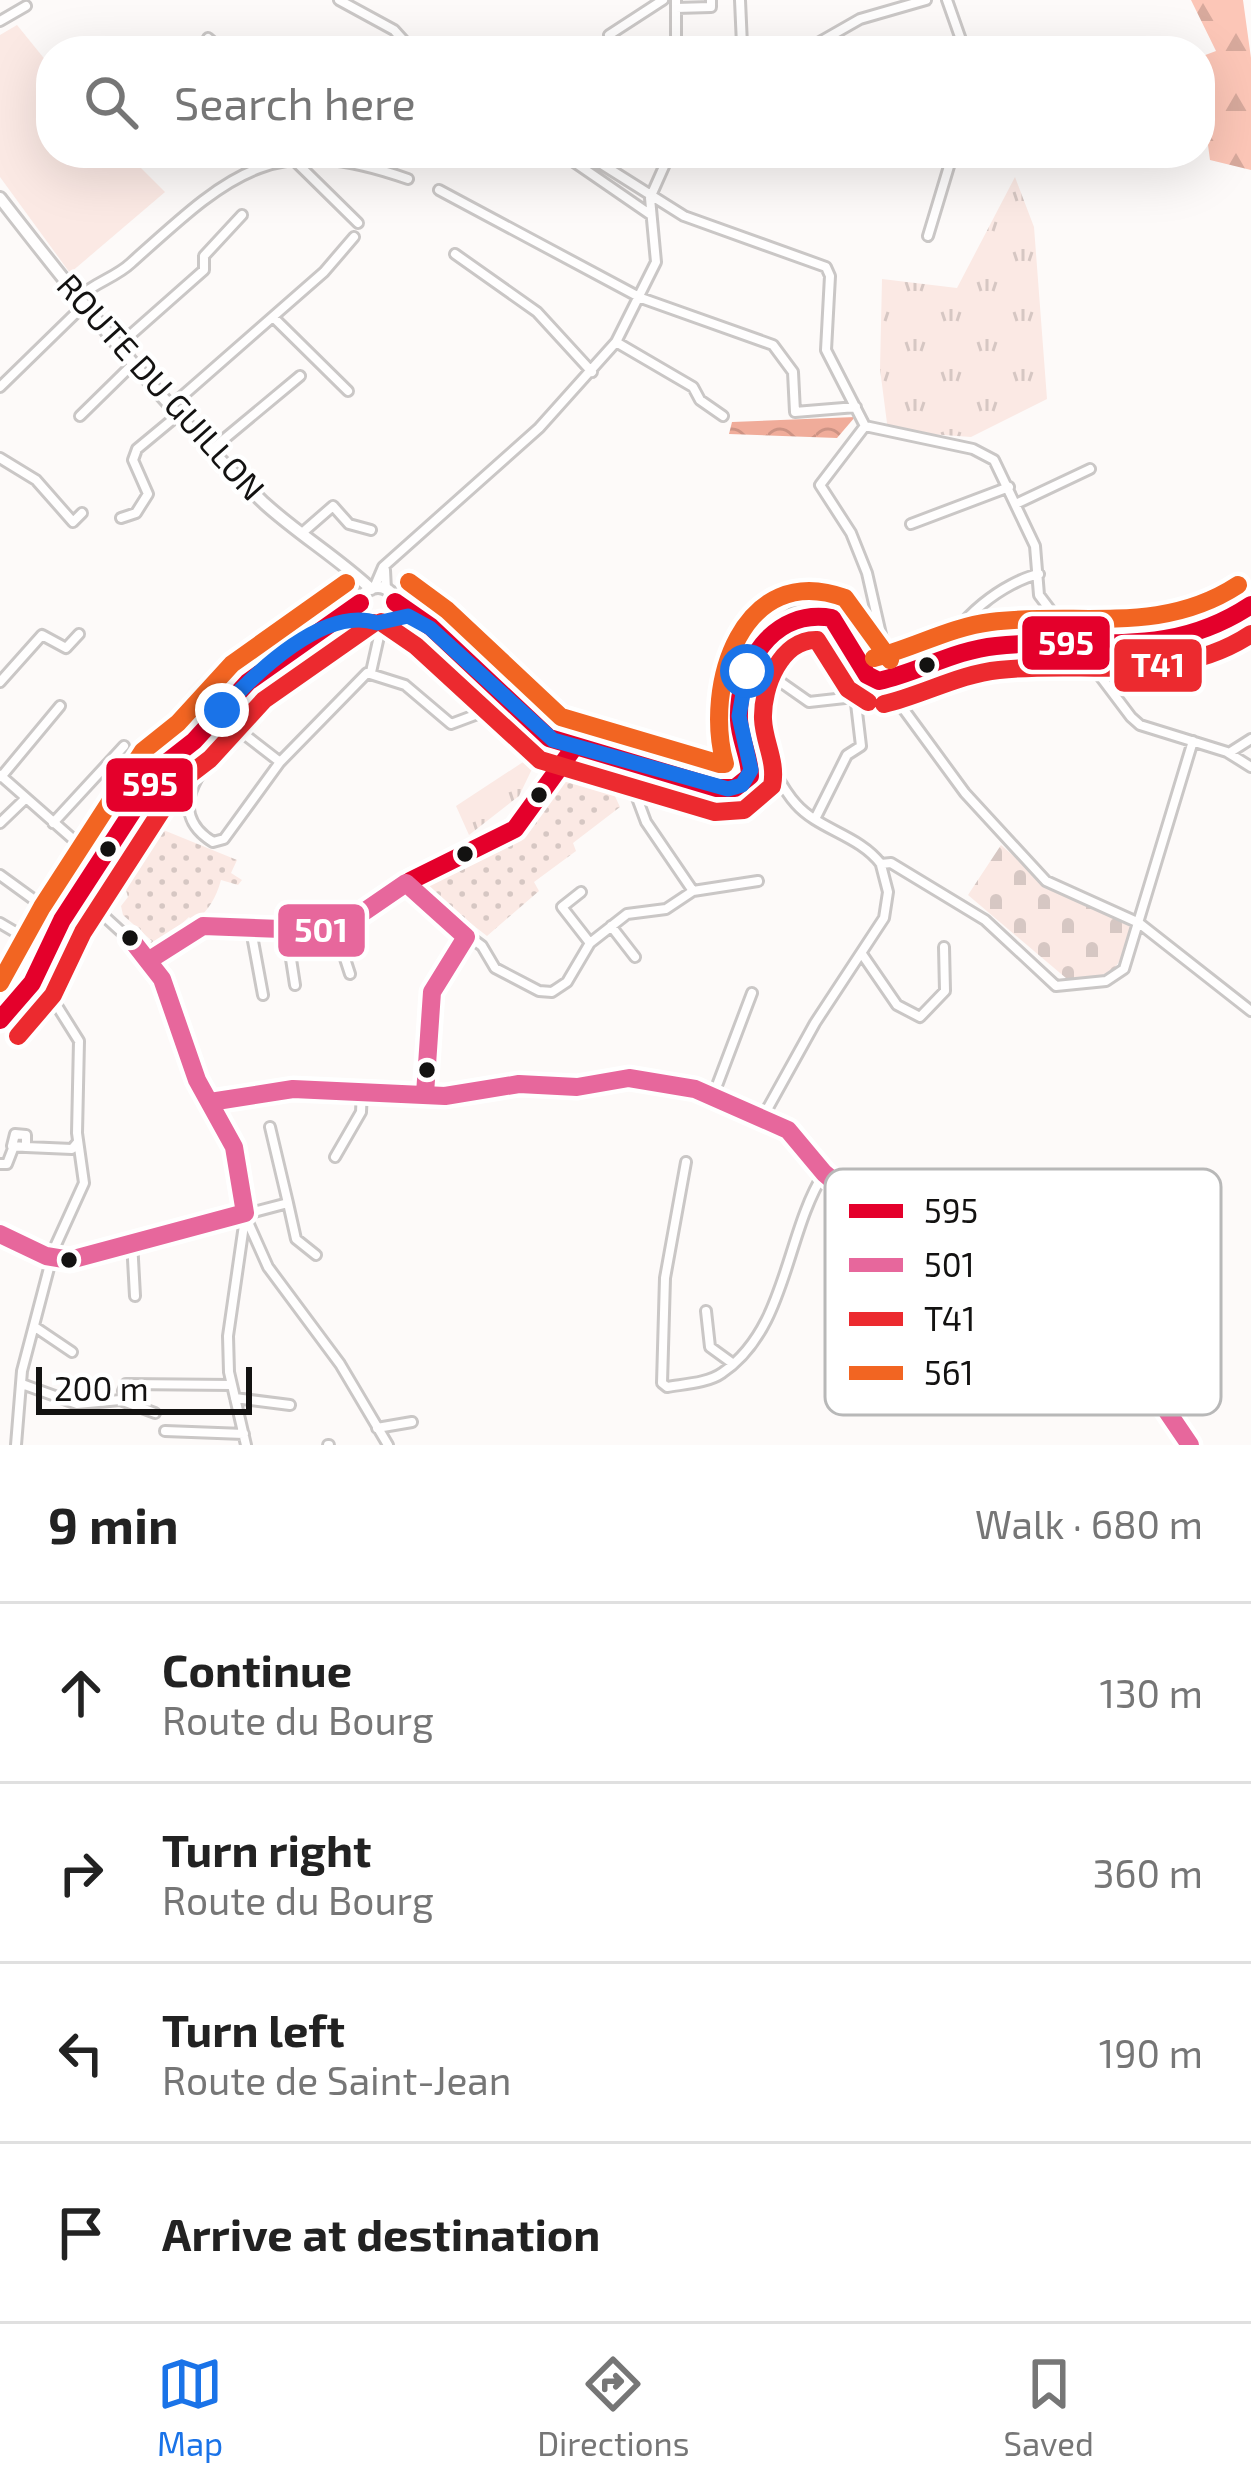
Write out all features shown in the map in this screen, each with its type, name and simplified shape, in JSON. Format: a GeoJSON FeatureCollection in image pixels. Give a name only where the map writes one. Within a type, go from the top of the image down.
{"type":"FeatureCollection","features":[{"type":"Feature","properties":{"kind":"main road","name":"ROUTE DU GUILLON"},"geometry":{"type":"LineString","coordinates":[[0,198],[80,303],[211,449],[337,561],[370,597]]}},
{"type":"Feature","properties":{"kind":"main road"},"geometry":{"type":"LineString","coordinates":[[370,597],[387,620]]}},
{"type":"Feature","properties":{"kind":"main road"},"geometry":{"type":"LineString","coordinates":[[0,1020],[6,1003],[39,969],[62,920],[162,766],[248,682],[370,597],[395,602],[458,655]]}},
{"type":"Feature","properties":{"kind":"main road"},"geometry":{"type":"LineString","coordinates":[[387,620],[395,602]]}},
{"type":"Feature","properties":{"kind":"main road"},"geometry":{"type":"LineString","coordinates":[[387,620],[417,620],[539,732],[573,749],[735,788],[751,770],[740,727],[747,671],[794,614],[824,615],[842,627],[857,661],[880,679],[947,655],[1000,645],[1136,647],[1173,640],[1215,628],[1251,605]]}},
{"type":"Feature","properties":{"kind":"street"},"geometry":{"type":"LineString","coordinates":[[339,0],[399,36]]}},
{"type":"Feature","properties":{"kind":"street"},"geometry":{"type":"LineString","coordinates":[[609,35],[663,0]]}},
{"type":"Feature","properties":{"kind":"street"},"geometry":{"type":"LineString","coordinates":[[676,36],[676,4],[711,8],[711,0]]}},
{"type":"Feature","properties":{"kind":"street"},"geometry":{"type":"LineString","coordinates":[[740,0],[742,36]]}},
{"type":"Feature","properties":{"kind":"street"},"geometry":{"type":"LineString","coordinates":[[830,36],[860,19],[926,0]]}},
{"type":"Feature","properties":{"kind":"street"},"geometry":{"type":"LineString","coordinates":[[946,0],[959,36]]}},
{"type":"Feature","properties":{"kind":"street"},"geometry":{"type":"LineString","coordinates":[[0,20],[26,6]]}},
{"type":"Feature","properties":{"kind":"street"},"geometry":{"type":"LineString","coordinates":[[0,387],[94,283],[125,268],[216,186],[270,168]]}},
{"type":"Feature","properties":{"kind":"street"},"geometry":{"type":"LineString","coordinates":[[302,168],[358,223]]}},
{"type":"Feature","properties":{"kind":"street"},"geometry":{"type":"LineString","coordinates":[[373,168],[408,179]]}},
{"type":"Feature","properties":{"kind":"street"},"geometry":{"type":"LineString","coordinates":[[583,168],[651,215]]}},
{"type":"Feature","properties":{"kind":"street"},"geometry":{"type":"LineString","coordinates":[[606,168],[650,199],[708,227],[826,267],[830,276],[826,350],[866,426]]}},
{"type":"Feature","properties":{"kind":"street"},"geometry":{"type":"LineString","coordinates":[[370,597],[393,559],[539,428],[616,342],[641,298],[658,250],[650,199],[663,168]]}},
{"type":"Feature","properties":{"kind":"street"},"geometry":{"type":"LineString","coordinates":[[928,236],[948,168]]}},
{"type":"Feature","properties":{"kind":"street"},"geometry":{"type":"LineString","coordinates":[[439,190],[641,298],[773,345],[794,372],[795,412],[856,407]]}},
{"type":"Feature","properties":{"kind":"street"},"geometry":{"type":"LineString","coordinates":[[117,347],[203,270],[204,256],[242,215]]}},
{"type":"Feature","properties":{"kind":"street"},"geometry":{"type":"LineString","coordinates":[[121,518],[136,513],[148,494],[133,460],[136,449],[354,237]]}},
{"type":"Feature","properties":{"kind":"street"},"geometry":{"type":"LineString","coordinates":[[455,254],[537,312],[592,372]]}},
{"type":"Feature","properties":{"kind":"street"},"geometry":{"type":"LineString","coordinates":[[274,318],[348,391]]}},
{"type":"Feature","properties":{"kind":"street"},"geometry":{"type":"LineString","coordinates":[[616,342],[693,387],[723,416]]}},
{"type":"Feature","properties":{"kind":"street"},"geometry":{"type":"LineString","coordinates":[[80,416],[133,364]]}},
{"type":"Feature","properties":{"kind":"street"},"geometry":{"type":"LineString","coordinates":[[211,449],[300,376]]}},
{"type":"Feature","properties":{"kind":"street"},"geometry":{"type":"LineString","coordinates":[[866,426],[973,449],[994,460],[1036,546],[1039,595],[1140,725],[1229,753],[1251,767]]}},
{"type":"Feature","properties":{"kind":"street"},"geometry":{"type":"LineString","coordinates":[[866,426],[820,485],[851,533],[867,573],[880,679],[886,691],[965,793],[1046,880],[1139,923],[1251,1011]]}},
{"type":"Feature","properties":{"kind":"street"},"geometry":{"type":"LineString","coordinates":[[0,458],[36,480],[73,522],[82,513]]}},
{"type":"Feature","properties":{"kind":"street"},"geometry":{"type":"LineString","coordinates":[[1016,505],[1090,469]]}},
{"type":"Feature","properties":{"kind":"street"},"geometry":{"type":"LineString","coordinates":[[911,524],[1009,487]]}},
{"type":"Feature","properties":{"kind":"street"},"geometry":{"type":"LineString","coordinates":[[302,533],[333,506],[349,524],[371,530]]}},
{"type":"Feature","properties":{"kind":"street"},"geometry":{"type":"LineString","coordinates":[[947,655],[949,642],[999,591],[1040,574]]}},
{"type":"Feature","properties":{"kind":"street"},"geometry":{"type":"LineString","coordinates":[[280,762],[240,731],[194,780],[188,812],[192,826],[213,842],[233,829],[280,762],[371,672],[387,620]]}},
{"type":"Feature","properties":{"kind":"street"},"geometry":{"type":"LineString","coordinates":[[0,682],[42,635],[66,648],[79,634]]}},
{"type":"Feature","properties":{"kind":"street"},"geometry":{"type":"LineString","coordinates":[[772,645],[762,669],[808,702],[850,696],[880,679]]}},
{"type":"Feature","properties":{"kind":"street"},"geometry":{"type":"LineString","coordinates":[[371,672],[405,685],[451,724],[491,709]]}},
{"type":"Feature","properties":{"kind":"street"},"geometry":{"type":"LineString","coordinates":[[816,817],[847,755],[861,746],[850,696]]}},
{"type":"Feature","properties":{"kind":"street"},"geometry":{"type":"LineString","coordinates":[[60,706],[1,776],[99,862]]}},
{"type":"Feature","properties":{"kind":"street"},"geometry":{"type":"LineString","coordinates":[[208,725],[228,743]]}},
{"type":"Feature","properties":{"kind":"street"},"geometry":{"type":"LineString","coordinates":[[740,727],[758,744],[797,806],[880,864],[889,892],[887,910],[814,1022],[764,1115]]}},
{"type":"Feature","properties":{"kind":"street"},"geometry":{"type":"LineString","coordinates":[[1229,753],[1251,739]]}},
{"type":"Feature","properties":{"kind":"street"},"geometry":{"type":"LineString","coordinates":[[880,864],[891,863],[985,920],[1056,986],[1072,988],[1115,977],[1124,969],[1193,741]]}},
{"type":"Feature","properties":{"kind":"street"},"geometry":{"type":"LineString","coordinates":[[52,823],[124,746]]}},
{"type":"Feature","properties":{"kind":"street"},"geometry":{"type":"LineString","coordinates":[[151,959],[203,926],[336,932],[406,884],[515,829],[573,749]]}},
{"type":"Feature","properties":{"kind":"street"},"geometry":{"type":"LineString","coordinates":[[624,763],[646,823],[693,891]]}},
{"type":"Feature","properties":{"kind":"street"},"geometry":{"type":"LineString","coordinates":[[0,823],[25,799]]}},
{"type":"Feature","properties":{"kind":"street"},"geometry":{"type":"LineString","coordinates":[[0,875],[62,920]]}},
{"type":"Feature","properties":{"kind":"street"},"geometry":{"type":"LineString","coordinates":[[406,884],[482,946],[495,968],[539,992],[552,992],[567,982],[590,943],[637,910],[676,906],[693,891],[758,881]]}},
{"type":"Feature","properties":{"kind":"street"},"geometry":{"type":"LineString","coordinates":[[581,892],[562,908],[590,943]]}},
{"type":"Feature","properties":{"kind":"street"},"geometry":{"type":"LineString","coordinates":[[80,894],[151,959],[210,1102],[234,1147],[245,1213],[268,1267],[340,1364],[388,1445]]}},
{"type":"Feature","properties":{"kind":"street"},"geometry":{"type":"LineString","coordinates":[[0,923],[22,936],[79,1041],[75,1146],[80,1156],[81,1194],[54,1249],[56,1258],[22,1384],[16,1445]]}},
{"type":"Feature","properties":{"kind":"street"},"geometry":{"type":"LineString","coordinates":[[611,926],[635,957]]}},
{"type":"Feature","properties":{"kind":"street"},"geometry":{"type":"LineString","coordinates":[[251,930],[263,995]]}},
{"type":"Feature","properties":{"kind":"street"},"geometry":{"type":"LineString","coordinates":[[336,932],[350,974]]}},
{"type":"Feature","properties":{"kind":"street"},"geometry":{"type":"LineString","coordinates":[[287,933],[296,985]]}},
{"type":"Feature","properties":{"kind":"street"},"geometry":{"type":"LineString","coordinates":[[425,1094],[432,992],[466,937]]}},
{"type":"Feature","properties":{"kind":"street"},"geometry":{"type":"LineString","coordinates":[[862,954],[897,1005],[920,1016],[945,991],[944,946]]}},
{"type":"Feature","properties":{"kind":"street"},"geometry":{"type":"LineString","coordinates":[[712,1096],[752,993]]}},
{"type":"Feature","properties":{"kind":"street"},"geometry":{"type":"LineString","coordinates":[[210,1102],[274,1090],[425,1094],[534,1082],[577,1088],[629,1078],[671,1082],[764,1115],[788,1130],[824,1173],[803,1214],[760,1334],[719,1375],[663,1385],[665,1278],[686,1162]]}},
{"type":"Feature","properties":{"kind":"street"},"geometry":{"type":"LineString","coordinates":[[335,1157],[361,1112],[362,1090]]}},
{"type":"Feature","properties":{"kind":"street"},"geometry":{"type":"LineString","coordinates":[[270,1127],[296,1239],[316,1256]]}},
{"type":"Feature","properties":{"kind":"street"},"geometry":{"type":"LineString","coordinates":[[0,1164],[7,1164],[15,1134],[26,1135],[26,1147],[75,1146]]}},
{"type":"Feature","properties":{"kind":"street"},"geometry":{"type":"LineString","coordinates":[[0,1234],[70,1260],[288,1203]]}},
{"type":"Feature","properties":{"kind":"street"},"geometry":{"type":"LineString","coordinates":[[245,1213],[228,1336],[232,1385],[246,1445]]}},
{"type":"Feature","properties":{"kind":"street"},"geometry":{"type":"LineString","coordinates":[[133,1241],[135,1296]]}},
{"type":"Feature","properties":{"kind":"street"},"geometry":{"type":"LineString","coordinates":[[706,1311],[710,1347],[732,1364]]}},
{"type":"Feature","properties":{"kind":"street"},"geometry":{"type":"LineString","coordinates":[[35,1327],[72,1352]]}},
{"type":"Feature","properties":{"kind":"street"},"geometry":{"type":"LineString","coordinates":[[22,1384],[77,1403],[120,1400],[155,1413]]}},
{"type":"Feature","properties":{"kind":"street"},"geometry":{"type":"LineString","coordinates":[[123,1391],[125,1384],[232,1385]]}},
{"type":"Feature","properties":{"kind":"street"},"geometry":{"type":"LineString","coordinates":[[235,1398],[290,1405]]}},
{"type":"Feature","properties":{"kind":"street"},"geometry":{"type":"LineString","coordinates":[[1170,1415],[1190,1445]]}},
{"type":"Feature","properties":{"kind":"street"},"geometry":{"type":"LineString","coordinates":[[377,1428],[412,1422]]}},
{"type":"Feature","properties":{"kind":"street"},"geometry":{"type":"LineString","coordinates":[[165,1431],[244,1434]]}},
{"type":"Feature","properties":{"kind":"green space"},"geometry":{"type":"Polygon","coordinates":[[[1191,0],[1243,0],[1251,58],[1251,170],[1215,161],[1216,51],[1215,36],[1209,36],[1191,0]]]}},
{"type":"Feature","properties":{"kind":"green space"},"geometry":{"type":"Polygon","coordinates":[[[17,25],[36,48],[36,168],[141,168],[165,192],[70,273],[0,177],[0,35],[17,25]]]}},
{"type":"Feature","properties":{"kind":"green space"},"geometry":{"type":"Polygon","coordinates":[[[1015,177],[1034,227],[1047,399],[971,437],[888,431],[880,369],[882,279],[957,288],[1015,177]]]}},
{"type":"Feature","properties":{"kind":"green space"},"geometry":{"type":"Polygon","coordinates":[[[549,745],[561,760],[558,766],[532,769],[519,796],[469,835],[456,806],[549,745]]]}},
{"type":"Feature","properties":{"kind":"green space"},"geometry":{"type":"Polygon","coordinates":[[[576,761],[600,764],[620,807],[573,843],[576,851],[534,882],[539,891],[487,936],[420,884],[530,824],[576,761]]]}},
{"type":"Feature","properties":{"kind":"green space"},"geometry":{"type":"Polygon","coordinates":[[[156,827],[237,860],[231,873],[242,880],[238,885],[221,880],[204,913],[194,922],[189,917],[153,950],[147,946],[152,941],[123,915],[121,906],[128,897],[123,880],[156,827]]]}},
{"type":"Feature","properties":{"kind":"green space"},"geometry":{"type":"Polygon","coordinates":[[[1001,845],[1045,883],[1134,923],[1116,966],[1073,984],[968,895],[1001,845]]]}},
{"type":"Feature","properties":{"kind":"water"},"geometry":{"type":"Polygon","coordinates":[[[855,417],[837,438],[729,434],[732,422],[855,417]]]}},
{"type":"Feature","properties":{"kind":"transit line","name":"561"},"geometry":{"type":"LineString","coordinates":[[409,582],[447,610],[561,717],[720,764],[725,764],[720,700],[726,667],[738,637],[756,613],[780,597],[809,591],[845,598],[890,660]]}},
{"type":"Feature","properties":{"kind":"transit line","name":"561"},"geometry":{"type":"LineString","coordinates":[[0,983],[42,907],[143,751],[178,723],[232,664],[346,583]]}},
{"type":"Feature","properties":{"kind":"transit line","name":"561"},"geometry":{"type":"LineString","coordinates":[[874,658],[991,622],[1179,611],[1238,585]]}},
{"type":"Feature","properties":{"kind":"transit line","name":"595"},"geometry":{"type":"LineString","coordinates":[[395,602],[431,627],[549,738],[717,788],[735,788],[750,776],[740,727],[740,699],[752,661],[776,631],[811,617],[832,618],[867,675],[879,681]]}},
{"type":"Feature","properties":{"kind":"transit line","name":"595"},"geometry":{"type":"LineString","coordinates":[[0,1020],[32,983],[62,920],[162,766],[194,741],[248,682],[360,603]]}},
{"type":"Feature","properties":{"kind":"transit line","name":"595"},"geometry":{"type":"LineString","coordinates":[[879,681],[981,648],[1127,643],[1188,634],[1251,605]]}},
{"type":"Feature","properties":{"kind":"transit line","name":"T41"},"geometry":{"type":"LineString","coordinates":[[381,622],[416,646],[540,760],[715,812],[744,810],[772,786],[764,706],[776,667],[793,647],[817,640],[848,689],[868,702]]}},
{"type":"Feature","properties":{"kind":"transit line","name":"T41"},"geometry":{"type":"LineString","coordinates":[[18,1036],[53,995],[83,932],[180,782],[210,759],[264,700],[374,623]]}},
{"type":"Feature","properties":{"kind":"transit line","name":"T41"},"geometry":{"type":"LineString","coordinates":[[884,704],[999,670],[1128,667],[1191,660],[1251,634]]}},
{"type":"Feature","properties":{"kind":"transit line","name":"595"},"geometry":{"type":"LineString","coordinates":[[410,881],[515,829],[573,749]]}},
{"type":"Feature","properties":{"kind":"transit line","name":"501"},"geometry":{"type":"LineString","coordinates":[[151,959],[203,926],[336,931],[406,883],[466,937]]}},
{"type":"Feature","properties":{"kind":"transit line","name":"501"},"geometry":{"type":"LineString","coordinates":[[425,1094],[432,992],[466,937]]}},
{"type":"Feature","properties":{"kind":"transit line","name":"501"},"geometry":{"type":"LineString","coordinates":[[130,938],[162,979],[197,1080],[234,1147],[245,1213]]}},
{"type":"Feature","properties":{"kind":"transit line","name":"501"},"geometry":{"type":"LineString","coordinates":[[210,1102],[293,1089],[445,1096],[519,1084],[577,1087],[629,1078],[695,1089],[788,1130],[825,1174]]}},
{"type":"Feature","properties":{"kind":"transit line","name":"501"},"geometry":{"type":"LineString","coordinates":[[0,1234],[46,1256],[70,1260],[245,1213]]}},
{"type":"Feature","properties":{"kind":"transit line","name":"501"},"geometry":{"type":"LineString","coordinates":[[1170,1415],[1190,1445]]}},
{"type":"Feature","properties":{"kind":"route"},"geometry":{"type":"LineString","coordinates":[[222,710],[248,682],[294,646],[346,620],[364,616],[377,623],[408,616],[430,628],[553,740],[728,789],[742,785],[751,770],[739,716],[747,671]]}}]}
